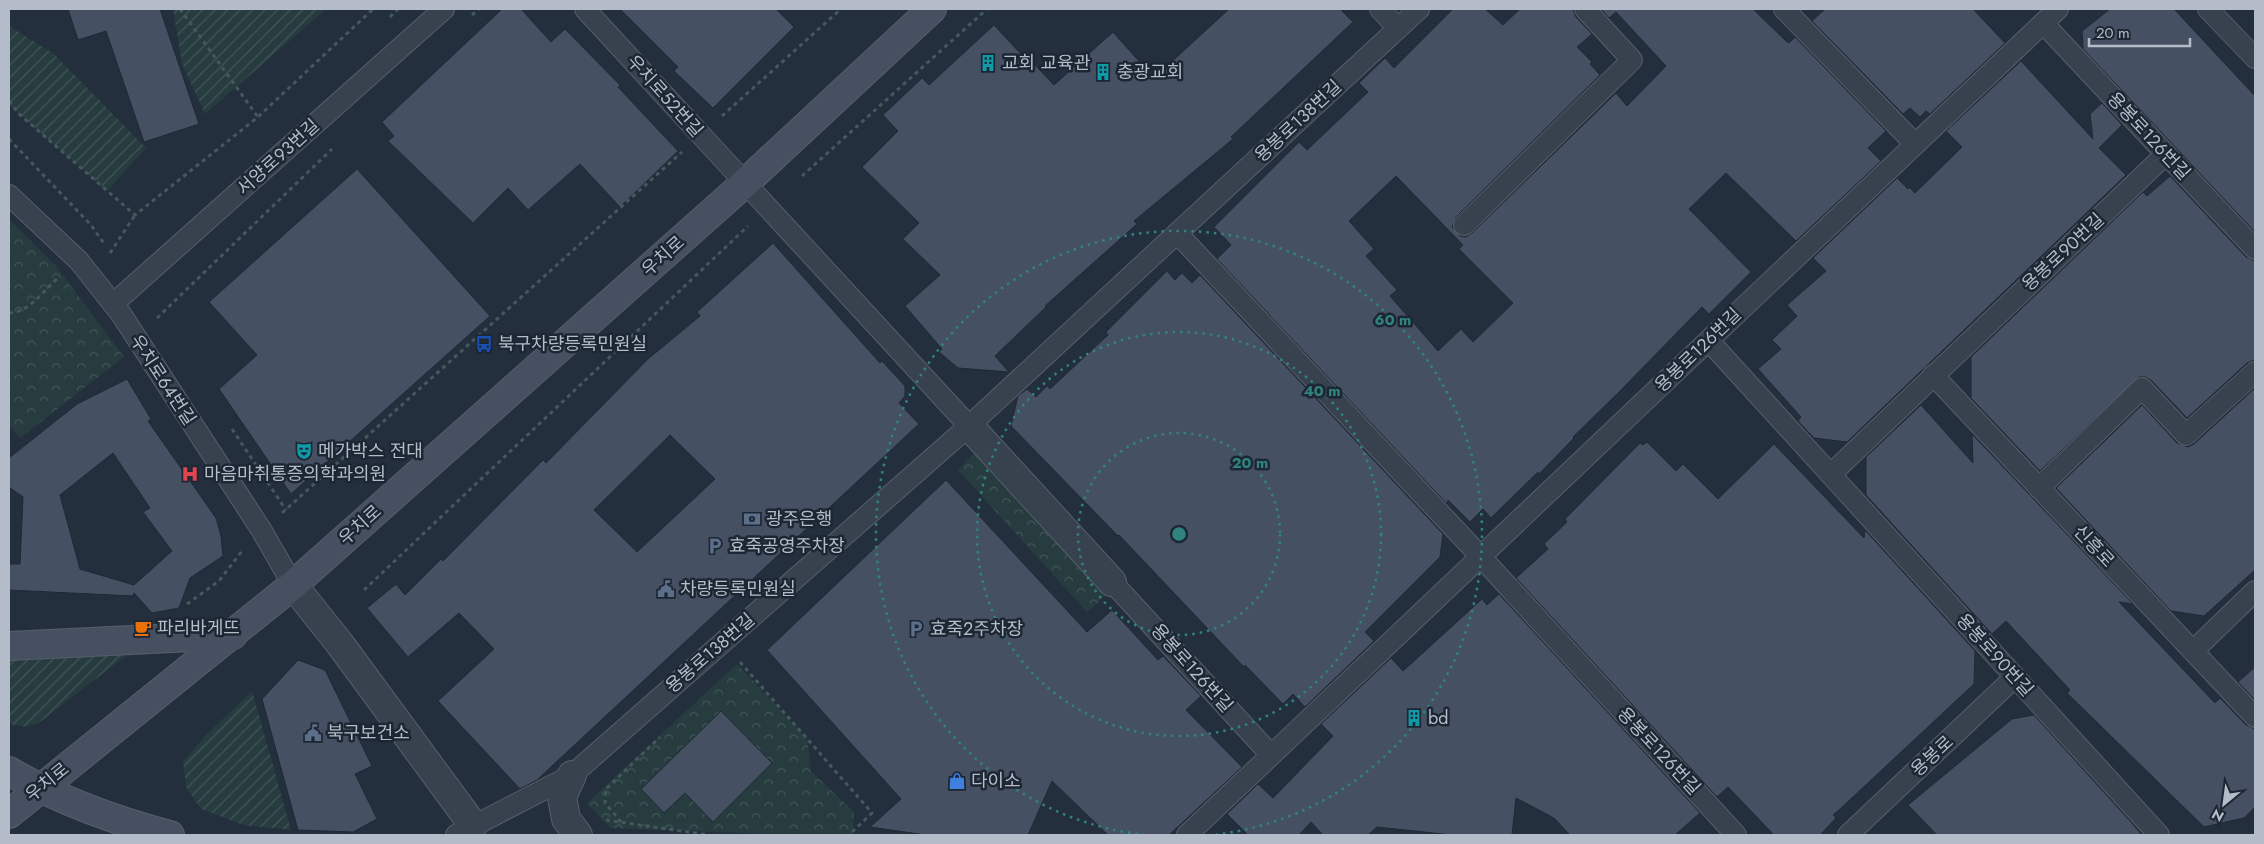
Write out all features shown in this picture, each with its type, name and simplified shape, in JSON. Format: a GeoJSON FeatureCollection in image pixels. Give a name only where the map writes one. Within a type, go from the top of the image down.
{"type":"FeatureCollection","features":[{"type":"Feature","properties":{"kind":"main road","name":"우치로"},"geometry":{"type":"LineString","coordinates":[[9,814],[293,585],[745,184],[932,9]]}},
{"type":"Feature","properties":{"kind":"main road"},"geometry":{"type":"LineString","coordinates":[[9,646],[233,635]]}},
{"type":"Feature","properties":{"kind":"main road"},"geometry":{"type":"LineString","coordinates":[[9,771],[39,789],[73,804],[119,821],[170,835]]}},
{"type":"Feature","properties":{"kind":"street"},"geometry":{"type":"LineString","coordinates":[[969,426],[1112,582]]}},
{"type":"Feature","properties":{"kind":"street"},"geometry":{"type":"LineString","coordinates":[[293,585],[340,644],[465,830]]}},
{"type":"Feature","properties":{"kind":"street"},"geometry":{"type":"LineString","coordinates":[[572,775],[562,798],[566,819],[578,835]]}},
{"type":"Feature","properties":{"kind":"lane","name":"서양로93번길"},"geometry":{"type":"LineString","coordinates":[[113,304],[444,9]]}},
{"type":"Feature","properties":{"kind":"lane","name":"우치로52번길"},"geometry":{"type":"LineString","coordinates":[[585,9],[745,184]]}},
{"type":"Feature","properties":{"kind":"lane"},"geometry":{"type":"LineString","coordinates":[[1380,9],[1398,28]]}},
{"type":"Feature","properties":{"kind":"lane","name":"용봉로138번길"},"geometry":{"type":"LineString","coordinates":[[465,830],[572,775],[969,426],[1419,9]]}},
{"type":"Feature","properties":{"kind":"lane"},"geometry":{"type":"LineString","coordinates":[[1464,225],[1632,60],[1585,9]]}},
{"type":"Feature","properties":{"kind":"lane"},"geometry":{"type":"LineString","coordinates":[[1784,9],[1916,144]]}},
{"type":"Feature","properties":{"kind":"lane","name":"용봉로126번길"},"geometry":{"type":"LineString","coordinates":[[1187,835],[2058,9]]}},
{"type":"Feature","properties":{"kind":"lane"},"geometry":{"type":"LineString","coordinates":[[2208,9],[2255,58]]}},
{"type":"Feature","properties":{"kind":"lane","name":"용봉로126번길"},"geometry":{"type":"LineString","coordinates":[[2043,23],[2255,249]]}},
{"type":"Feature","properties":{"kind":"lane","name":"용봉로90번길"},"geometry":{"type":"LineString","coordinates":[[1831,474],[2166,154]]}},
{"type":"Feature","properties":{"kind":"lane"},"geometry":{"type":"LineString","coordinates":[[745,184],[969,426]]}},
{"type":"Feature","properties":{"kind":"lane","name":"우치로64번길"},"geometry":{"type":"LineString","coordinates":[[9,195],[79,261],[113,304],[262,531],[293,585]]}},
{"type":"Feature","properties":{"kind":"lane","name":"용봉로126번길"},"geometry":{"type":"LineString","coordinates":[[1177,233],[1481,557],[1736,835]]}},
{"type":"Feature","properties":{"kind":"lane","name":"용봉로90번길"},"geometry":{"type":"LineString","coordinates":[[1708,340],[2160,835]]}},
{"type":"Feature","properties":{"kind":"lane"},"geometry":{"type":"LineString","coordinates":[[2039,488],[2142,388],[2186,435],[2255,372]]}},
{"type":"Feature","properties":{"kind":"lane","name":"신흥로"},"geometry":{"type":"LineString","coordinates":[[1932,376],[2255,717]]}},
{"type":"Feature","properties":{"kind":"lane","name":"용봉로126번길"},"geometry":{"type":"LineString","coordinates":[[1112,582],[1271,755]]}},
{"type":"Feature","properties":{"kind":"lane"},"geometry":{"type":"LineString","coordinates":[[2193,650],[2255,591]]}},
{"type":"Feature","properties":{"kind":"lane","name":"용봉로"},"geometry":{"type":"LineString","coordinates":[[1848,835],[2015,677]]}},
{"type":"Feature","properties":{"kind":"path"},"geometry":{"type":"LineString","coordinates":[[180,9],[258,117]]}},
{"type":"Feature","properties":{"kind":"path"},"geometry":{"type":"LineString","coordinates":[[110,253],[135,215],[258,117],[373,9]]}},
{"type":"Feature","properties":{"kind":"path"},"geometry":{"type":"LineString","coordinates":[[465,22],[479,9]]}},
{"type":"Feature","properties":{"kind":"path"},"geometry":{"type":"LineString","coordinates":[[262,531],[841,9]]}},
{"type":"Feature","properties":{"kind":"path"},"geometry":{"type":"LineString","coordinates":[[364,590],[767,208],[987,9]]}},
{"type":"Feature","properties":{"kind":"path"},"geometry":{"type":"LineString","coordinates":[[9,101],[19,114],[135,215]]}},
{"type":"Feature","properties":{"kind":"path"},"geometry":{"type":"LineString","coordinates":[[9,140],[91,225],[134,286]]}},
{"type":"Feature","properties":{"kind":"path"},"geometry":{"type":"LineString","coordinates":[[162,325],[156,317],[333,148]]}},
{"type":"Feature","properties":{"kind":"path"},"geometry":{"type":"LineString","coordinates":[[9,313],[19,312],[30,305],[62,275]]}},
{"type":"Feature","properties":{"kind":"path"},"geometry":{"type":"LineString","coordinates":[[227,421],[286,510]]}},
{"type":"Feature","properties":{"kind":"path"},"geometry":{"type":"LineString","coordinates":[[740,662],[872,813],[849,835]]}},
{"type":"Feature","properties":{"kind":"green space"},"geometry":{"type":"Polygon","coordinates":[[[173,9],[326,9],[205,114],[182,64],[173,9]]]}},
{"type":"Feature","properties":{"kind":"green space"},"geometry":{"type":"Polygon","coordinates":[[[9,26],[54,54],[146,148],[107,191],[9,105],[9,26]]]}},
{"type":"Feature","properties":{"kind":"green space"},"geometry":{"type":"Polygon","coordinates":[[[9,219],[56,266],[124,357],[20,438],[9,425],[9,219]]]}},
{"type":"Feature","properties":{"kind":"green space"},"geometry":{"type":"Polygon","coordinates":[[[978,449],[1110,592],[1087,612],[958,470],[978,449]]]}},
{"type":"Feature","properties":{"kind":"green space"},"geometry":{"type":"Polygon","coordinates":[[[133,650],[40,722],[27,727],[9,724],[9,656],[133,650]]]}},
{"type":"Feature","properties":{"kind":"green space"},"geometry":{"type":"Polygon","coordinates":[[[737,664],[807,738],[811,771],[854,812],[853,835],[795,835],[610,828],[587,803],[737,664]]]}},
{"type":"Feature","properties":{"kind":"green space"},"geometry":{"type":"Polygon","coordinates":[[[252,691],[291,830],[244,825],[201,809],[186,787],[183,762],[204,737],[252,691]]]}},
{"type":"Feature","properties":{"kind":"building"},"geometry":{"type":"Polygon","coordinates":[[[68,9],[160,9],[199,124],[144,142],[106,31],[78,40],[68,9]]]}},
{"type":"Feature","properties":{"kind":"building"},"geometry":{"type":"Polygon","coordinates":[[[502,9],[521,9],[551,42],[565,29],[620,85],[618,87],[678,151],[620,207],[580,164],[528,210],[508,188],[473,223],[388,141],[394,136],[382,122],[502,9]]]}},
{"type":"Feature","properties":{"kind":"building"},"geometry":{"type":"Polygon","coordinates":[[[620,9],[776,9],[794,27],[713,108],[674,71],[678,67],[620,9]]]}},
{"type":"Feature","properties":{"kind":"building"},"geometry":{"type":"Polygon","coordinates":[[[1229,9],[1340,9],[1353,22],[1231,137],[1233,139],[1134,221],[1137,224],[1045,306],[995,356],[1009,372],[958,368],[939,352],[942,349],[905,306],[940,275],[903,239],[919,223],[862,167],[898,131],[883,115],[922,78],[929,85],[994,25],[1033,67],[1035,65],[1054,85],[1113,32],[1154,78],[1229,9]]]}},
{"type":"Feature","properties":{"kind":"building"},"geometry":{"type":"Polygon","coordinates":[[[1453,9],[1485,9],[1503,25],[1520,9],[1573,9],[1576,17],[1592,34],[1577,47],[1592,62],[1590,64],[1600,75],[1456,217],[1452,227],[1460,236],[1466,237],[1616,93],[1627,106],[1666,66],[1616,12],[1609,18],[1601,9],[1753,9],[1789,43],[1795,37],[1886,131],[1868,148],[1881,161],[1796,241],[1726,173],[1689,209],[1751,272],[1709,314],[1702,307],[1573,437],[1539,474],[1538,472],[1491,518],[1483,509],[1470,522],[1448,500],[1447,504],[1217,259],[1231,245],[1214,227],[1299,142],[1307,150],[1368,92],[1359,83],[1385,58],[1394,68],[1453,9]],[[1396,176],[1349,221],[1374,249],[1366,256],[1397,290],[1390,296],[1438,351],[1461,329],[1473,342],[1513,303],[1459,249],[1463,245],[1396,176]]]}},
{"type":"Feature","properties":{"kind":"building"},"geometry":{"type":"Polygon","coordinates":[[[1825,9],[1973,9],[2005,43],[1930,114],[1926,111],[1920,117],[1910,108],[1903,114],[1812,21],[1825,9]]]}},
{"type":"Feature","properties":{"kind":"building"},"geometry":{"type":"Polygon","coordinates":[[[2110,9],[2174,9],[2255,96],[2255,232],[2083,49],[2082,31],[2110,9]]]}},
{"type":"Feature","properties":{"kind":"building"},"geometry":{"type":"Polygon","coordinates":[[[2021,61],[2093,139],[2090,114],[2102,103],[2122,125],[2099,148],[2126,175],[1847,442],[1814,438],[1798,421],[1801,417],[1758,369],[1781,349],[1772,340],[1797,316],[1787,305],[1826,271],[1813,258],[1897,178],[1915,193],[1962,147],[1946,131],[2021,61]]]}},
{"type":"Feature","properties":{"kind":"building"},"geometry":{"type":"Polygon","coordinates":[[[357,169],[490,316],[291,494],[219,389],[257,355],[209,302],[357,169]]]}},
{"type":"Feature","properties":{"kind":"building"},"geometry":{"type":"Polygon","coordinates":[[[2170,176],[2246,257],[2255,261],[2255,360],[2247,363],[2187,418],[2151,380],[2139,377],[2040,471],[1971,398],[1971,357],[2143,192],[2147,196],[2170,176]]]}},
{"type":"Feature","properties":{"kind":"building"},"geometry":{"type":"Polygon","coordinates":[[[773,243],[880,363],[882,361],[905,386],[905,396],[899,403],[919,424],[537,780],[520,789],[438,701],[494,649],[459,613],[408,657],[367,608],[396,584],[405,595],[441,559],[443,561],[543,460],[546,463],[648,359],[700,316],[697,312],[773,243]],[[670,435],[594,510],[637,552],[715,479],[670,435]]]}},
{"type":"Feature","properties":{"kind":"building"},"geometry":{"type":"Polygon","coordinates":[[[1167,271],[1175,280],[1182,273],[1192,283],[1200,275],[1443,534],[1440,557],[1365,632],[1374,641],[1305,707],[1293,694],[1283,704],[1245,665],[1244,667],[1119,535],[1011,426],[1018,396],[1027,389],[1036,397],[1047,386],[1050,389],[1108,335],[1106,332],[1167,271]]]}},
{"type":"Feature","properties":{"kind":"building"},"geometry":{"type":"Polygon","coordinates":[[[127,379],[151,419],[148,421],[216,518],[221,536],[223,556],[190,578],[179,608],[152,613],[134,593],[133,596],[9,590],[9,564],[20,564],[23,497],[9,487],[9,458],[77,404],[127,379]],[[113,453],[60,495],[80,569],[134,585],[172,551],[143,512],[150,508],[113,453]]]}},
{"type":"Feature","properties":{"kind":"building"},"geometry":{"type":"Polygon","coordinates":[[[2255,388],[2255,570],[2204,616],[2171,611],[2056,488],[2142,405],[2177,443],[2188,447],[2194,444],[2255,388]]]}},
{"type":"Feature","properties":{"kind":"building"},"geometry":{"type":"Polygon","coordinates":[[[1921,405],[1973,463],[1972,434],[2133,604],[2119,602],[2215,703],[2220,698],[2246,725],[2255,729],[2255,807],[2244,818],[2204,827],[2067,693],[2070,690],[2006,621],[1992,634],[1866,495],[1866,457],[1921,405]]]}},
{"type":"Feature","properties":{"kind":"building"},"geometry":{"type":"Polygon","coordinates":[[[1647,442],[1676,471],[1683,464],[1718,499],[1774,444],[1864,538],[1865,530],[1975,651],[1974,684],[1833,815],[1836,818],[1820,835],[1774,835],[1728,787],[1717,797],[1516,578],[1548,549],[1544,544],[1567,522],[1565,519],[1640,443],[1643,445],[1647,442]]]}},
{"type":"Feature","properties":{"kind":"building"},"geometry":{"type":"Polygon","coordinates":[[[946,480],[1087,632],[1112,610],[1158,660],[1163,656],[1201,696],[1186,710],[1242,767],[1169,835],[1108,835],[1052,781],[1028,835],[926,835],[870,827],[901,799],[767,650],[946,480]]]}},
{"type":"Feature","properties":{"kind":"building"},"geometry":{"type":"Polygon","coordinates":[[[1499,594],[1700,813],[1675,835],[1570,835],[1554,818],[1516,798],[1512,835],[1452,835],[1377,827],[1368,835],[1323,835],[1311,822],[1299,835],[1248,835],[1227,814],[1258,784],[1273,798],[1333,736],[1321,724],[1391,658],[1403,671],[1482,599],[1487,605],[1499,594]]]}},
{"type":"Feature","properties":{"kind":"building","name":"북구보건소"},"geometry":{"type":"Polygon","coordinates":[[[298,660],[325,670],[372,766],[355,774],[377,819],[353,832],[298,830],[262,699],[298,660]]]}},
{"type":"Feature","properties":{"kind":"building"},"geometry":{"type":"Polygon","coordinates":[[[2255,667],[2255,700],[2238,682],[2255,667]]]}},
{"type":"Feature","properties":{"kind":"building"},"geometry":{"type":"Polygon","coordinates":[[[721,711],[772,763],[713,822],[685,793],[664,813],[641,789],[721,711]]]}},
{"type":"Feature","properties":{"kind":"building"},"geometry":{"type":"Polygon","coordinates":[[[2034,715],[2142,835],[1937,835],[1908,805],[2012,719],[2034,715]]]}},
{"type":"Feature","properties":{"kind":"place","name":"교회 교육관"},"geometry":{"type":"Point","coordinates":[988,63]}},
{"type":"Feature","properties":{"kind":"place","name":"충광교회"},"geometry":{"type":"Point","coordinates":[1103,72]}},
{"type":"Feature","properties":{"kind":"place","name":"북구차량등록민원실"},"geometry":{"type":"Point","coordinates":[484,344]}},
{"type":"Feature","properties":{"kind":"place","name":"메가박스 전대"},"geometry":{"type":"Point","coordinates":[304,451]}},
{"type":"Feature","properties":{"kind":"place","name":"마음마취통증의학과의원"},"geometry":{"type":"Point","coordinates":[190,474]}},
{"type":"Feature","properties":{"kind":"place","name":"광주은행"},"geometry":{"type":"Point","coordinates":[752,519]}},
{"type":"Feature","properties":{"kind":"place","name":"효죽공영주차장"},"geometry":{"type":"Point","coordinates":[715,546]}},
{"type":"Feature","properties":{"kind":"place","name":"차량등록민원실"},"geometry":{"type":"Point","coordinates":[666,589]}},
{"type":"Feature","properties":{"kind":"place","name":"파리바게뜨"},"geometry":{"type":"Point","coordinates":[143,628]}},
{"type":"Feature","properties":{"kind":"place","name":"효죽2주차장"},"geometry":{"type":"Point","coordinates":[916,629]}},
{"type":"Feature","properties":{"kind":"place","name":"bd"},"geometry":{"type":"Point","coordinates":[1414,718]}},
{"type":"Feature","properties":{"kind":"place","name":"북구보건소"},"geometry":{"type":"Point","coordinates":[313,733]}},
{"type":"Feature","properties":{"kind":"place","name":"다이소"},"geometry":{"type":"Point","coordinates":[957,781]}}]}
